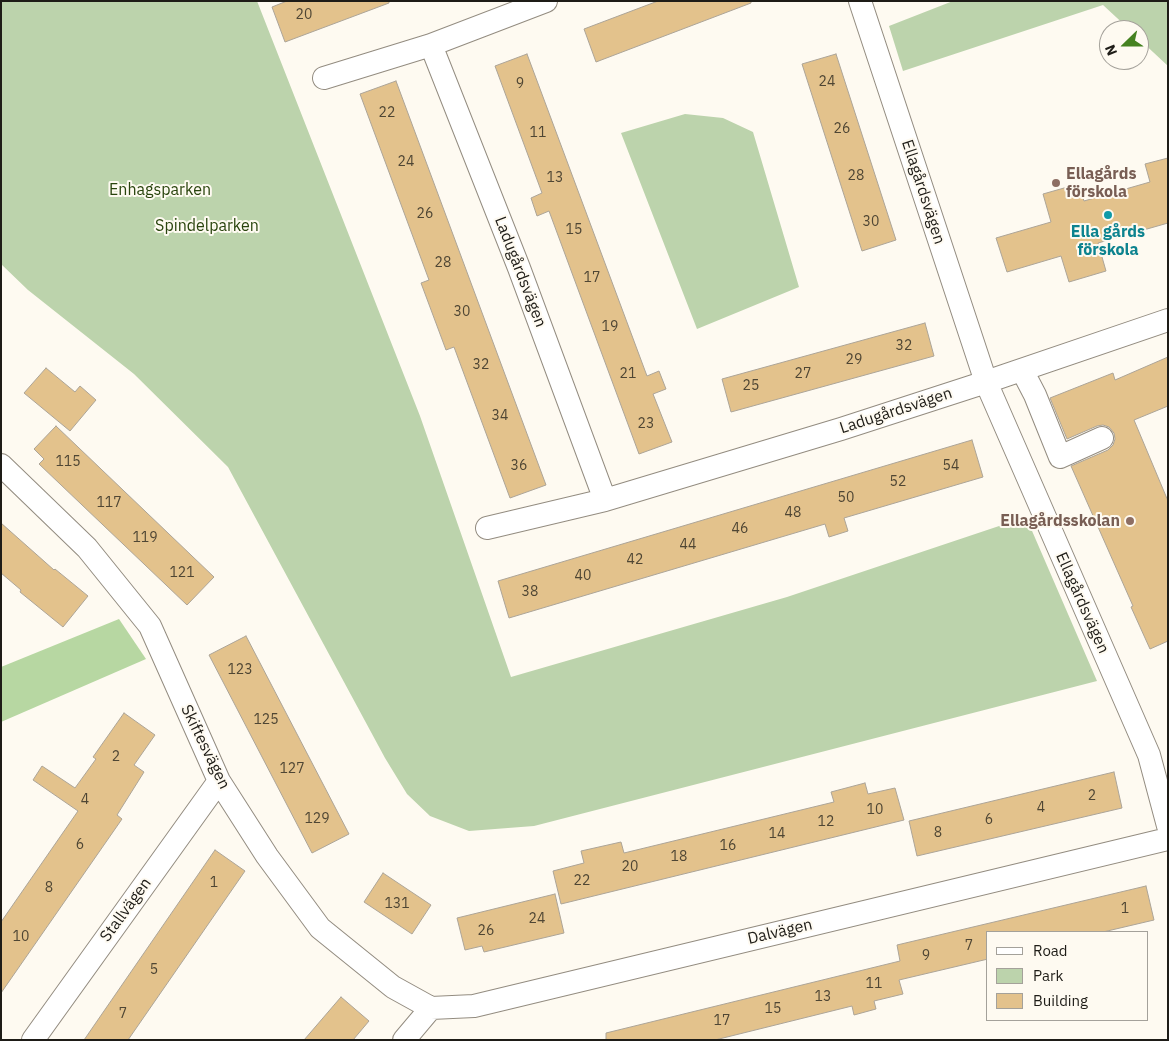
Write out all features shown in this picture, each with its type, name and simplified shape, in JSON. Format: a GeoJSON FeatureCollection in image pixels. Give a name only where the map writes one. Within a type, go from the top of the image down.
{"type":"FeatureCollection","features":[{"type":"Feature","properties":{"kind":"street"},"geometry":{"type":"LineString","coordinates":[[324,78],[431,46],[546,1]]}},
{"type":"Feature","properties":{"kind":"street","name":"Ellagårdsvägen"},"geometry":{"type":"LineString","coordinates":[[860,1],[986,382],[1149,755],[1168,826]]}},
{"type":"Feature","properties":{"kind":"street","name":"Ladugårdsvägen"},"geometry":{"type":"LineString","coordinates":[[431,46],[519,268],[606,500]]}},
{"type":"Feature","properties":{"kind":"street"},"geometry":{"type":"LineString","coordinates":[[986,382],[1168,320]]}},
{"type":"Feature","properties":{"kind":"street"},"geometry":{"type":"LineString","coordinates":[[1022,370],[1035,395],[1060,457],[1102,438]]}},
{"type":"Feature","properties":{"kind":"street","name":"Ladugårdsvägen"},"geometry":{"type":"LineString","coordinates":[[487,528],[606,500],[799,442],[986,382]]}},
{"type":"Feature","properties":{"kind":"street","name":"Skiftesvägen"},"geometry":{"type":"LineString","coordinates":[[1,465],[87,548],[150,626],[219,780],[267,856],[320,928],[393,987],[431,1008]]}},
{"type":"Feature","properties":{"kind":"street","name":"Stallvägen"},"geometry":{"type":"LineString","coordinates":[[33,1040],[219,780]]}},
{"type":"Feature","properties":{"kind":"street","name":"Dalvägen"},"geometry":{"type":"LineString","coordinates":[[431,1008],[474,1006],[1168,839]]}},
{"type":"Feature","properties":{"kind":"street"},"geometry":{"type":"LineString","coordinates":[[404,1040],[431,1008]]}},
{"type":"Feature","properties":{"kind":"green space","name":"Enhagsparken"},"geometry":{"type":"Polygon","coordinates":[[[1,1],[257,1],[420,416],[511,677],[787,597],[1026,517],[1097,681],[534,826],[469,831],[430,816],[407,794],[385,758],[228,467],[134,374],[28,290],[1,264],[1,1]]]}},
{"type":"Feature","properties":{"kind":"green space"},"geometry":{"type":"Polygon","coordinates":[[[953,1],[1168,1],[1168,66],[1149,48],[1149,20],[1119,20],[1103,5],[903,71],[889,26],[953,1]]]}},
{"type":"Feature","properties":{"kind":"green space"},"geometry":{"type":"Polygon","coordinates":[[[685,114],[723,118],[753,132],[799,287],[697,329],[621,133],[685,114]]]}},
{"type":"Feature","properties":{"kind":"green space"},"geometry":{"type":"Polygon","coordinates":[[[119,619],[146,659],[1,722],[1,667],[119,619]]]}},
{"type":"Feature","properties":{"kind":"building"},"geometry":{"type":"Polygon","coordinates":[[[287,1],[389,1],[389,3],[285,42],[272,7],[287,1]]]}},
{"type":"Feature","properties":{"kind":"building"},"geometry":{"type":"Polygon","coordinates":[[[658,1],[751,1],[751,3],[596,62],[584,29],[658,1]]]}},
{"type":"Feature","properties":{"kind":"building"},"geometry":{"type":"Polygon","coordinates":[[[527,54],[647,376],[659,371],[666,389],[653,394],[672,442],[639,454],[549,211],[537,216],[531,198],[542,193],[495,66],[527,54]]]}},
{"type":"Feature","properties":{"kind":"building"},"geometry":{"type":"Polygon","coordinates":[[[836,54],[896,240],[862,251],[802,64],[836,54]]]}},
{"type":"Feature","properties":{"kind":"building"},"geometry":{"type":"Polygon","coordinates":[[[396,81],[546,485],[510,498],[454,347],[446,350],[421,283],[429,280],[360,94],[396,81]]]}},
{"type":"Feature","properties":{"kind":"building","name":"Ella gårds förskola"},"geometry":{"type":"Polygon","coordinates":[[[1168,158],[1168,223],[1098,243],[1106,271],[1069,282],[1061,256],[1007,272],[996,238],[1051,222],[1043,194],[1078,184],[1084,201],[1150,182],[1145,164],[1168,158]]]}},
{"type":"Feature","properties":{"kind":"building"},"geometry":{"type":"Polygon","coordinates":[[[925,323],[934,356],[731,412],[722,379],[925,323]]]}},
{"type":"Feature","properties":{"kind":"building","name":"Ellagårdsskolan"},"geometry":{"type":"Polygon","coordinates":[[[1168,357],[1168,406],[1134,420],[1168,501],[1168,641],[1150,649],[1071,466],[1108,450],[1113,445],[1114,433],[1109,427],[1103,425],[1067,439],[1050,398],[1113,373],[1115,380],[1168,357]]]}},
{"type":"Feature","properties":{"kind":"building"},"geometry":{"type":"Polygon","coordinates":[[[46,368],[75,392],[80,386],[96,400],[70,431],[24,393],[46,368]]]}},
{"type":"Feature","properties":{"kind":"building"},"geometry":{"type":"Polygon","coordinates":[[[56,426],[214,577],[187,605],[39,464],[44,459],[34,449],[56,426]]]}},
{"type":"Feature","properties":{"kind":"building"},"geometry":{"type":"Polygon","coordinates":[[[972,440],[983,477],[844,518],[848,531],[829,537],[825,524],[509,618],[498,581],[972,440]]]}},
{"type":"Feature","properties":{"kind":"building"},"geometry":{"type":"Polygon","coordinates":[[[1,523],[54,570],[88,596],[63,627],[20,592],[21,590],[1,573],[1,523]]]}},
{"type":"Feature","properties":{"kind":"building"},"geometry":{"type":"Polygon","coordinates":[[[246,636],[349,834],[312,853],[209,655],[246,636]]]}},
{"type":"Feature","properties":{"kind":"building"},"geometry":{"type":"Polygon","coordinates":[[[124,713],[155,735],[134,765],[144,772],[117,815],[122,819],[1,993],[1,922],[78,811],[33,780],[42,766],[75,788],[96,759],[93,757],[124,713]]]}},
{"type":"Feature","properties":{"kind":"building"},"geometry":{"type":"Polygon","coordinates":[[[1114,772],[1122,808],[917,856],[909,821],[1114,772]]]}},
{"type":"Feature","properties":{"kind":"building"},"geometry":{"type":"Polygon","coordinates":[[[865,783],[868,794],[895,788],[904,820],[561,904],[553,871],[584,863],[581,851],[621,842],[624,853],[834,802],[831,792],[865,783]]]}},
{"type":"Feature","properties":{"kind":"building"},"geometry":{"type":"Polygon","coordinates":[[[215,850],[245,871],[128,1040],[84,1040],[215,850]]]}},
{"type":"Feature","properties":{"kind":"building"},"geometry":{"type":"Polygon","coordinates":[[[383,873],[431,905],[412,934],[364,902],[383,873]]]}},
{"type":"Feature","properties":{"kind":"building"},"geometry":{"type":"Polygon","coordinates":[[[1146,886],[1154,920],[1107,931],[986,931],[986,959],[899,980],[903,994],[874,1001],[876,1009],[854,1015],[852,1006],[715,1040],[606,1040],[606,1033],[900,961],[897,945],[1146,886]]]}},
{"type":"Feature","properties":{"kind":"building"},"geometry":{"type":"Polygon","coordinates":[[[555,894],[564,933],[484,952],[482,946],[465,950],[457,918],[555,894]]]}},
{"type":"Feature","properties":{"kind":"building"},"geometry":{"type":"Polygon","coordinates":[[[341,997],[369,1021],[353,1040],[304,1040],[341,997]]]}},
{"type":"Feature","properties":{"kind":"place","name":"Ellagårds förskola"},"geometry":{"type":"Point","coordinates":[1056,183]}},
{"type":"Feature","properties":{"kind":"place","name":"Ella gårds förskola"},"geometry":{"type":"Point","coordinates":[1108,215]}},
{"type":"Feature","properties":{"kind":"place","name":"Ellagårdsskolan"},"geometry":{"type":"Point","coordinates":[1130,521]}},
{"type":"Feature","properties":{"kind":"park label","name":"Spindelparken"},"geometry":{"type":"Point","coordinates":[207,226]}}]}
